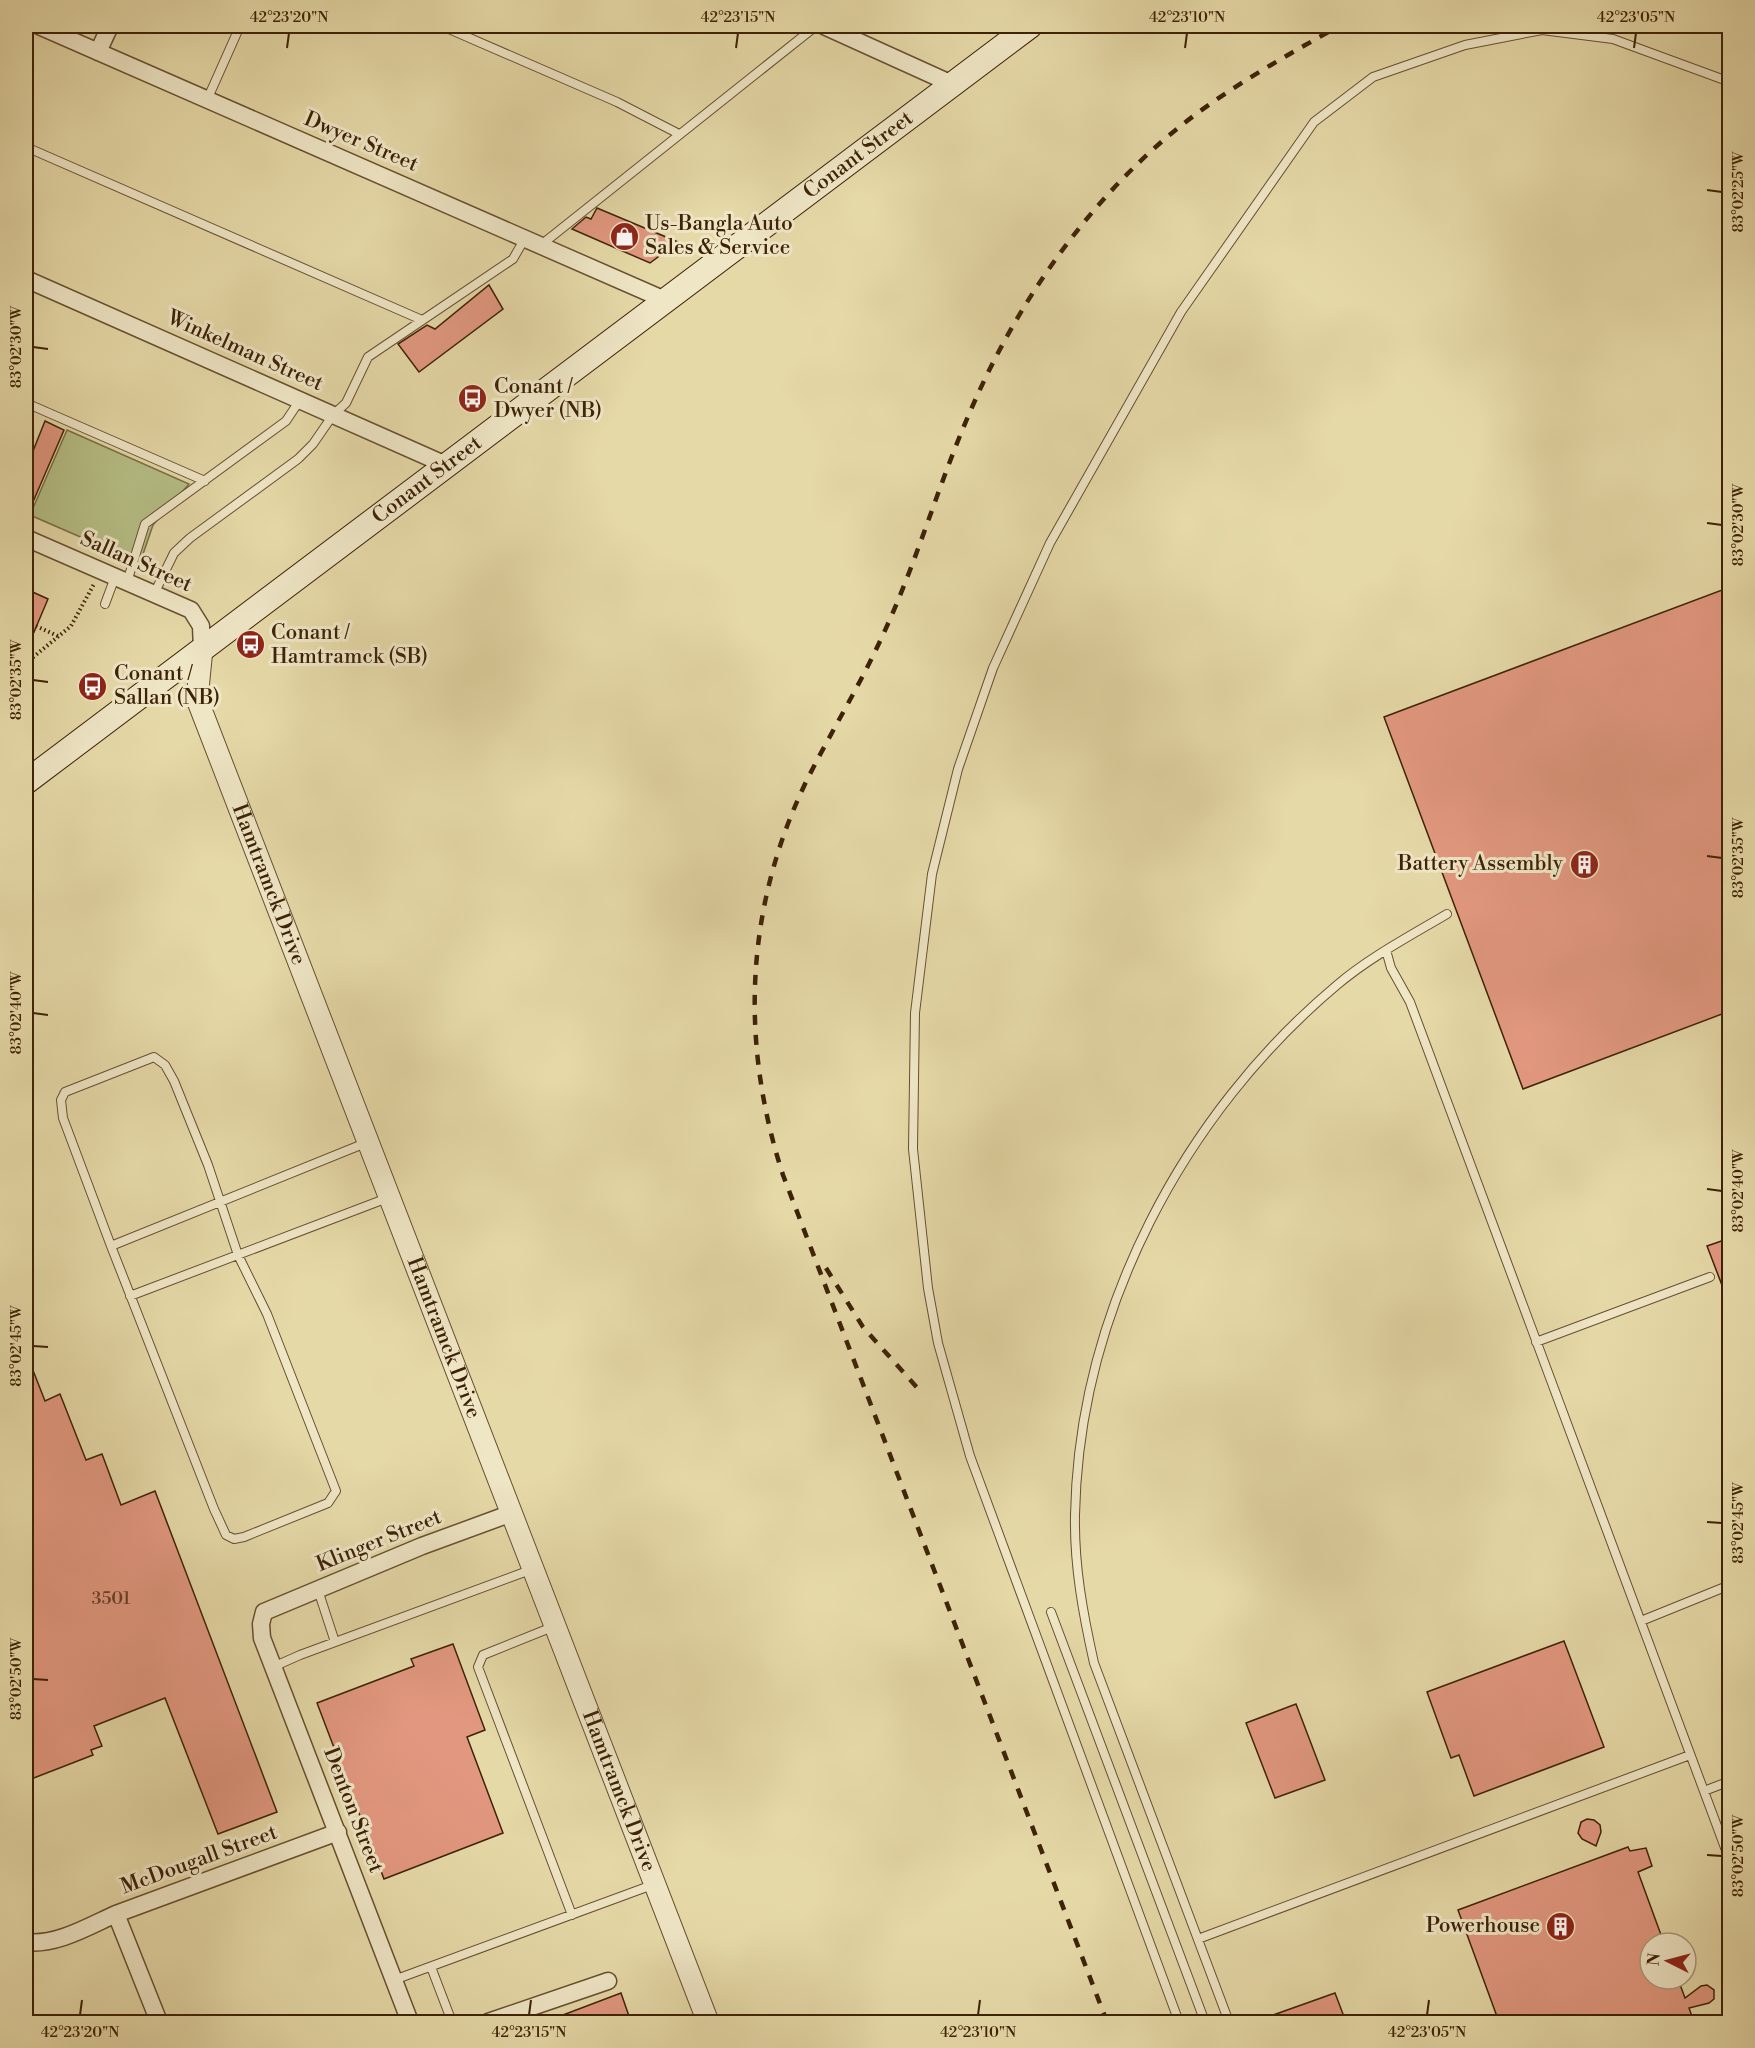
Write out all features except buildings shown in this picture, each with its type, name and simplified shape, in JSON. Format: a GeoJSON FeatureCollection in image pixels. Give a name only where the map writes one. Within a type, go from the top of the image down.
{"type":"FeatureCollection","features":[{"type":"Feature","properties":{"kind":"main road","name":"Conant Street"},"geometry":{"type":"LineString","coordinates":[[26,782],[1030,26]]}},
{"type":"Feature","properties":{"kind":"street","name":"Dwyer Street"},"geometry":{"type":"LineString","coordinates":[[39,26],[664,300]]}},
{"type":"Feature","properties":{"kind":"street"},"geometry":{"type":"LineString","coordinates":[[98,52],[110,26]]}},
{"type":"Feature","properties":{"kind":"street"},"geometry":{"type":"LineString","coordinates":[[835,28],[952,84]]}},
{"type":"Feature","properties":{"kind":"street","name":"Winkelman Street"},"geometry":{"type":"LineString","coordinates":[[26,279],[446,465]]}},
{"type":"Feature","properties":{"kind":"street","name":"Sallan Street"},"geometry":{"type":"LineString","coordinates":[[26,538],[191,610],[201,626],[202,649]]}},
{"type":"Feature","properties":{"kind":"street","name":"Hamtramck Drive"},"geometry":{"type":"LineString","coordinates":[[202,649],[197,699],[708,2022]]}},
{"type":"Feature","properties":{"kind":"street","name":"Klinger Street"},"geometry":{"type":"LineString","coordinates":[[264,1612],[422,1546],[512,1513]]}},
{"type":"Feature","properties":{"kind":"street","name":"Denton Street"},"geometry":{"type":"LineString","coordinates":[[264,1612],[261,1624],[262,1638],[410,2022]]}},
{"type":"Feature","properties":{"kind":"street","name":"McDougall Street"},"geometry":{"type":"LineString","coordinates":[[159,2022],[116,1914],[338,1832]]}},
{"type":"Feature","properties":{"kind":"street"},"geometry":{"type":"LineString","coordinates":[[26,1942],[38,1944],[71,1934],[116,1914]]}},
{"type":"Feature","properties":{"kind":"street"},"geometry":{"type":"LineString","coordinates":[[488,2022],[608,1981]]}},
{"type":"Feature","properties":{"kind":"lane"},"geometry":{"type":"LineString","coordinates":[[207,100],[240,26]]}},
{"type":"Feature","properties":{"kind":"lane"},"geometry":{"type":"LineString","coordinates":[[442,26],[617,102],[680,134]]}},
{"type":"Feature","properties":{"kind":"lane"},"geometry":{"type":"LineString","coordinates":[[540,245],[816,26]]}},
{"type":"Feature","properties":{"kind":"lane"},"geometry":{"type":"LineString","coordinates":[[1179,2022],[970,1456],[938,1343],[928,1288],[915,1177],[912,1065],[920,957],[934,866],[950,796],[993,668],[1050,543],[1181,312],[1314,122],[1373,77],[1465,45],[1542,30],[1612,39],[1730,82]]}},
{"type":"Feature","properties":{"kind":"lane"},"geometry":{"type":"LineString","coordinates":[[26,147],[422,320]]}},
{"type":"Feature","properties":{"kind":"lane"},"geometry":{"type":"LineString","coordinates":[[154,594],[174,553],[190,538],[298,459],[313,444],[333,415],[346,403],[368,357],[513,259],[525,238]]}},
{"type":"Feature","properties":{"kind":"lane"},"geometry":{"type":"LineString","coordinates":[[105,604],[121,580],[145,524],[286,421],[300,400]]}},
{"type":"Feature","properties":{"kind":"lane"},"geometry":{"type":"LineString","coordinates":[[26,403],[205,481]]}},
{"type":"Feature","properties":{"kind":"lane"},"geometry":{"type":"LineString","coordinates":[[1229,2022],[1094,1663],[1085,1623],[1079,1587],[1075,1513],[1080,1453],[1090,1393],[1106,1334],[1126,1276],[1150,1221],[1197,1142],[1251,1069],[1293,1024],[1338,984],[1386,950],[1447,914]]}},
{"type":"Feature","properties":{"kind":"lane"},"geometry":{"type":"LineString","coordinates":[[1386,950],[1391,968],[1410,1002],[1730,1861]]}},
{"type":"Feature","properties":{"kind":"lane"},"geometry":{"type":"LineString","coordinates":[[154,1057],[165,1065],[208,1165],[238,1255],[267,1314],[336,1491],[328,1503],[244,1537],[234,1539],[226,1535],[111,1246],[63,1118],[61,1100],[65,1092],[142,1059],[154,1057]]}},
{"type":"Feature","properties":{"kind":"lane"},"geometry":{"type":"LineString","coordinates":[[111,1246],[368,1142]]}},
{"type":"Feature","properties":{"kind":"lane"},"geometry":{"type":"LineString","coordinates":[[130,1296],[390,1197]]}},
{"type":"Feature","properties":{"kind":"lane"},"geometry":{"type":"LineString","coordinates":[[1536,1342],[1710,1277]]}},
{"type":"Feature","properties":{"kind":"lane"},"geometry":{"type":"LineString","coordinates":[[273,1667],[534,1569]]}},
{"type":"Feature","properties":{"kind":"lane"},"geometry":{"type":"LineString","coordinates":[[1641,1620],[1725,1587]]}},
{"type":"Feature","properties":{"kind":"lane"},"geometry":{"type":"LineString","coordinates":[[318,1590],[335,1642]]}},
{"type":"Feature","properties":{"kind":"lane"},"geometry":{"type":"LineString","coordinates":[[1051,1612],[1205,2022]]}},
{"type":"Feature","properties":{"kind":"lane"},"geometry":{"type":"LineString","coordinates":[[555,1626],[483,1655],[478,1666],[572,1915]]}},
{"type":"Feature","properties":{"kind":"lane"},"geometry":{"type":"LineString","coordinates":[[1198,1939],[1690,1755]]}},
{"type":"Feature","properties":{"kind":"lane"},"geometry":{"type":"LineString","coordinates":[[1704,1791],[1730,1781]]}},
{"type":"Feature","properties":{"kind":"lane"},"geometry":{"type":"LineString","coordinates":[[394,1980],[655,1884]]}},
{"type":"Feature","properties":{"kind":"lane"},"geometry":{"type":"LineString","coordinates":[[431,1967],[452,2022]]}},
{"type":"Feature","properties":{"kind":"path"},"geometry":{"type":"LineString","coordinates":[[26,663],[60,637],[84,606],[94,584]]}},
{"type":"Feature","properties":{"kind":"path"},"geometry":{"type":"LineString","coordinates":[[36,626],[60,637]]}},
{"type":"Feature","properties":{"kind":"green space"},"geometry":{"type":"Polygon","coordinates":[[[67,430],[189,484],[153,525],[140,563],[30,515],[67,430]]]}},
{"type":"Feature","properties":{"kind":"railway"},"geometry":{"type":"LineString","coordinates":[[1107,2022],[783,1175],[769,1125],[760,1076],[755,1026],[755,977],[760,928],[770,880],[785,832],[805,784],[863,676],[894,610],[949,463],[991,366],[1035,290],[1059,254],[1115,187],[1178,128],[1236,86],[1339,26]]}},
{"type":"Feature","properties":{"kind":"railway"},"geometry":{"type":"LineString","coordinates":[[826,1268],[863,1327],[921,1392]]}},
{"type":"Feature","properties":{"kind":"place","name":"Us-Bangla Auto Sales & Service"},"geometry":{"type":"Point","coordinates":[624,236]}},
{"type":"Feature","properties":{"kind":"place","name":"Conant / Dwyer (NB)"},"geometry":{"type":"Point","coordinates":[473,399]}},
{"type":"Feature","properties":{"kind":"place","name":"Conant / Hamtramck (SB)"},"geometry":{"type":"Point","coordinates":[250,645]}},
{"type":"Feature","properties":{"kind":"place","name":"Conant / Sallan (NB)"},"geometry":{"type":"Point","coordinates":[93,686]}},
{"type":"Feature","properties":{"kind":"place","name":"Battery Assembly"},"geometry":{"type":"Point","coordinates":[1584,864]}},
{"type":"Feature","properties":{"kind":"place","name":"Powerhouse"},"geometry":{"type":"Point","coordinates":[1561,1926]}}]}
